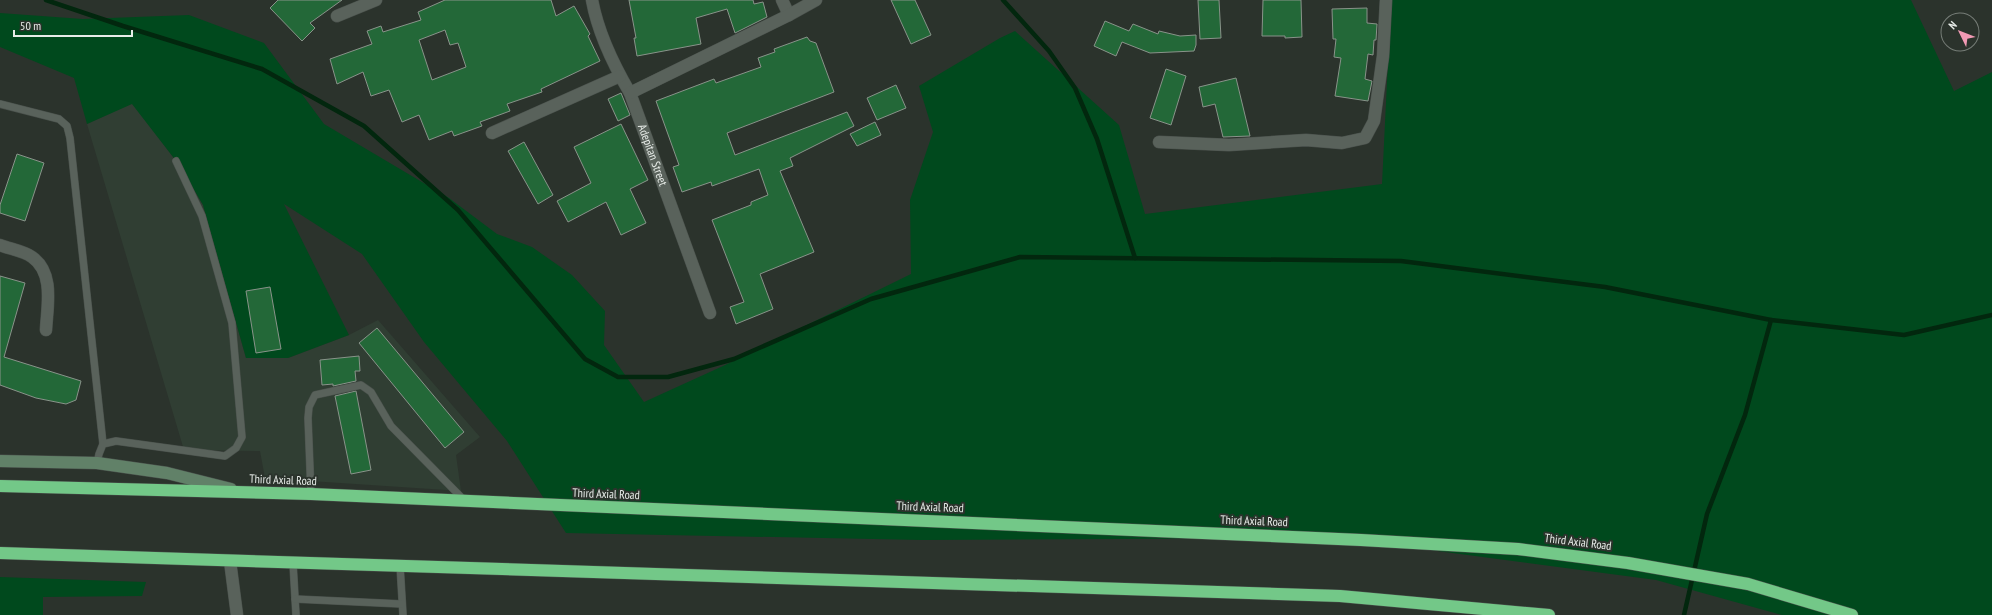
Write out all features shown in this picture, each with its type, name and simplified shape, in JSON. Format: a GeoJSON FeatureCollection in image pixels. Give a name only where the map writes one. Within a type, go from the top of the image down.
{"type":"FeatureCollection","features":[{"type":"Feature","properties":{"kind":"highway","name":"Third Axial Road"},"geometry":{"type":"LineString","coordinates":[[0,486],[311,494],[465,502],[1361,540],[1518,549],[1628,563],[1748,584],[1852,615]]}},
{"type":"Feature","properties":{"kind":"highway"},"geometry":{"type":"LineString","coordinates":[[0,553],[1340,596],[1549,615]]}},
{"type":"Feature","properties":{"kind":"street"},"geometry":{"type":"LineString","coordinates":[[337,16],[376,0]]}},
{"type":"Feature","properties":{"kind":"street","name":"Adepitan Street"},"geometry":{"type":"LineString","coordinates":[[592,0],[597,24],[620,76],[630,93],[710,313]]}},
{"type":"Feature","properties":{"kind":"street"},"geometry":{"type":"LineString","coordinates":[[782,0],[789,15]]}},
{"type":"Feature","properties":{"kind":"street"},"geometry":{"type":"LineString","coordinates":[[630,93],[789,15],[816,0]]}},
{"type":"Feature","properties":{"kind":"street"},"geometry":{"type":"LineString","coordinates":[[1159,142],[1229,145],[1306,140],[1342,143],[1365,138],[1374,121],[1383,56],[1386,0]]}},
{"type":"Feature","properties":{"kind":"street"},"geometry":{"type":"LineString","coordinates":[[492,133],[620,76]]}},
{"type":"Feature","properties":{"kind":"street"},"geometry":{"type":"LineString","coordinates":[[0,245],[32,257],[43,270],[48,287],[46,330]]}},
{"type":"Feature","properties":{"kind":"street"},"geometry":{"type":"LineString","coordinates":[[0,460],[97,464],[167,473],[244,493]]}},
{"type":"Feature","properties":{"kind":"street"},"geometry":{"type":"LineString","coordinates":[[230,560],[237,615]]}},
{"type":"Feature","properties":{"kind":"lane"},"geometry":{"type":"LineString","coordinates":[[0,104],[58,119],[67,126],[70,138],[103,444],[98,454],[97,464]]}},
{"type":"Feature","properties":{"kind":"lane"},"geometry":{"type":"LineString","coordinates":[[103,444],[116,441],[224,456],[236,448],[242,437],[232,323],[202,216],[176,161]]}},
{"type":"Feature","properties":{"kind":"lane"},"geometry":{"type":"LineString","coordinates":[[311,494],[308,418],[309,407],[315,395],[361,385],[371,392],[395,430],[465,502]]}},
{"type":"Feature","properties":{"kind":"lane"},"geometry":{"type":"LineString","coordinates":[[293,563],[296,615]]}},
{"type":"Feature","properties":{"kind":"lane"},"geometry":{"type":"LineString","coordinates":[[400,565],[403,615]]}},
{"type":"Feature","properties":{"kind":"lane"},"geometry":{"type":"LineString","coordinates":[[295,599],[402,604]]}},
{"type":"Feature","properties":{"kind":"shaded area"},"geometry":{"type":"Polygon","coordinates":[[[132,103],[180,166],[203,205],[246,358],[288,358],[349,335],[378,320],[480,437],[456,455],[461,491],[265,478],[260,451],[184,450],[87,124],[132,103]]]}},
{"type":"Feature","properties":{"kind":"green space"},"geometry":{"type":"Polygon","coordinates":[[[1391,0],[1911,0],[1954,91],[1992,72],[1992,615],[1782,615],[1656,580],[1339,538],[922,540],[566,533],[507,441],[424,342],[362,254],[284,204],[349,335],[288,358],[246,358],[203,205],[180,166],[132,104],[87,124],[74,78],[0,47],[0,13],[83,19],[189,15],[264,43],[324,124],[449,198],[497,234],[532,247],[572,275],[605,311],[604,345],[644,402],[723,366],[911,274],[910,200],[933,132],[919,86],[1000,38],[1015,31],[1119,125],[1145,214],[1382,184],[1391,0]]]}},
{"type":"Feature","properties":{"kind":"green space"},"geometry":{"type":"Polygon","coordinates":[[[0,577],[146,582],[142,596],[43,597],[43,615],[0,615],[0,577]]]}},
{"type":"Feature","properties":{"kind":"building"},"geometry":{"type":"Polygon","coordinates":[[[278,0],[342,0],[310,23],[315,28],[302,41],[270,8],[278,0]]]}},
{"type":"Feature","properties":{"kind":"building"},"geometry":{"type":"Polygon","coordinates":[[[445,0],[551,0],[556,16],[574,6],[590,34],[588,36],[600,61],[541,89],[542,92],[507,104],[510,111],[480,122],[482,126],[454,136],[452,131],[429,140],[419,115],[402,122],[389,90],[371,96],[363,72],[337,84],[330,59],[372,44],[367,31],[381,26],[383,32],[421,20],[418,12],[445,0]],[[445,30],[419,40],[432,80],[466,67],[458,43],[450,45],[445,30]]]}},
{"type":"Feature","properties":{"kind":"building"},"geometry":{"type":"Polygon","coordinates":[[[629,0],[753,0],[754,4],[763,2],[767,17],[735,33],[727,9],[696,18],[701,44],[637,56],[634,38],[636,38],[629,0]]]}},
{"type":"Feature","properties":{"kind":"building"},"geometry":{"type":"Polygon","coordinates":[[[891,0],[915,0],[931,35],[911,44],[891,0]]]}},
{"type":"Feature","properties":{"kind":"building"},"geometry":{"type":"Polygon","coordinates":[[[1198,0],[1219,0],[1221,38],[1200,39],[1198,0]]]}},
{"type":"Feature","properties":{"kind":"building"},"geometry":{"type":"Polygon","coordinates":[[[1263,0],[1301,0],[1302,37],[1285,38],[1285,36],[1262,36],[1263,0]]]}},
{"type":"Feature","properties":{"kind":"building"},"geometry":{"type":"Polygon","coordinates":[[[1367,8],[1367,23],[1377,24],[1373,55],[1368,54],[1365,79],[1372,81],[1368,101],[1335,96],[1341,58],[1334,57],[1336,39],[1333,39],[1332,9],[1367,8]]]}},
{"type":"Feature","properties":{"kind":"building"},"geometry":{"type":"Polygon","coordinates":[[[1105,21],[1129,31],[1133,24],[1158,34],[1159,31],[1180,36],[1196,35],[1196,45],[1194,51],[1150,53],[1122,42],[1116,56],[1094,46],[1105,21]]]}},
{"type":"Feature","properties":{"kind":"building"},"geometry":{"type":"Polygon","coordinates":[[[807,37],[810,41],[816,43],[834,92],[727,133],[735,155],[847,112],[854,126],[790,158],[793,166],[780,171],[814,252],[760,274],[773,309],[736,324],[730,307],[744,302],[712,220],[751,205],[751,202],[768,195],[759,169],[712,186],[711,182],[682,192],[673,167],[679,165],[656,101],[714,79],[716,83],[761,67],[758,58],[775,52],[774,49],[807,37]]]}},
{"type":"Feature","properties":{"kind":"building"},"geometry":{"type":"Polygon","coordinates":[[[1166,69],[1186,76],[1171,125],[1150,118],[1166,69]]]}},
{"type":"Feature","properties":{"kind":"building"},"geometry":{"type":"Polygon","coordinates":[[[1236,78],[1250,136],[1223,137],[1215,104],[1203,107],[1199,87],[1236,78]]]}},
{"type":"Feature","properties":{"kind":"building"},"geometry":{"type":"Polygon","coordinates":[[[896,85],[906,108],[877,120],[867,98],[896,85]]]}},
{"type":"Feature","properties":{"kind":"building"},"geometry":{"type":"Polygon","coordinates":[[[621,93],[630,115],[618,121],[608,99],[621,93]]]}},
{"type":"Feature","properties":{"kind":"building"},"geometry":{"type":"Polygon","coordinates":[[[875,122],[881,135],[857,146],[850,134],[875,122]]]}},
{"type":"Feature","properties":{"kind":"building"},"geometry":{"type":"Polygon","coordinates":[[[621,124],[648,180],[630,189],[646,223],[621,235],[606,202],[568,222],[557,201],[591,183],[574,147],[621,124]]]}},
{"type":"Feature","properties":{"kind":"building"},"geometry":{"type":"Polygon","coordinates":[[[524,142],[553,195],[538,204],[508,151],[524,142]]]}},
{"type":"Feature","properties":{"kind":"building"},"geometry":{"type":"Polygon","coordinates":[[[17,154],[44,163],[25,221],[0,213],[0,205],[17,154]]]}},
{"type":"Feature","properties":{"kind":"building"},"geometry":{"type":"Polygon","coordinates":[[[0,276],[25,283],[4,357],[81,381],[76,400],[66,404],[36,398],[0,385],[0,276]]]}},
{"type":"Feature","properties":{"kind":"building"},"geometry":{"type":"Polygon","coordinates":[[[270,287],[281,349],[256,353],[246,291],[270,287]]]}},
{"type":"Feature","properties":{"kind":"building"},"geometry":{"type":"Polygon","coordinates":[[[377,328],[464,432],[445,448],[359,343],[377,328]]]}},
{"type":"Feature","properties":{"kind":"building"},"geometry":{"type":"Polygon","coordinates":[[[359,356],[360,371],[355,371],[356,381],[333,386],[333,384],[322,385],[320,360],[359,356]]]}},
{"type":"Feature","properties":{"kind":"building"},"geometry":{"type":"Polygon","coordinates":[[[356,391],[371,470],[351,474],[335,396],[356,391]]]}},
{"type":"Feature","properties":{"kind":"waterway"},"geometry":{"type":"LineString","coordinates":[[46,0],[123,26],[262,69],[364,126],[458,210],[585,359],[618,377],[668,377],[734,359],[871,299],[1020,257],[1401,261],[1605,287],[1771,320]]}},
{"type":"Feature","properties":{"kind":"waterway"},"geometry":{"type":"LineString","coordinates":[[1003,0],[1049,51],[1075,88],[1097,139],[1135,258]]}},
{"type":"Feature","properties":{"kind":"waterway"},"geometry":{"type":"LineString","coordinates":[[1684,615],[1707,514],[1745,415],[1771,320],[1904,335],[1992,315]]}}]}
